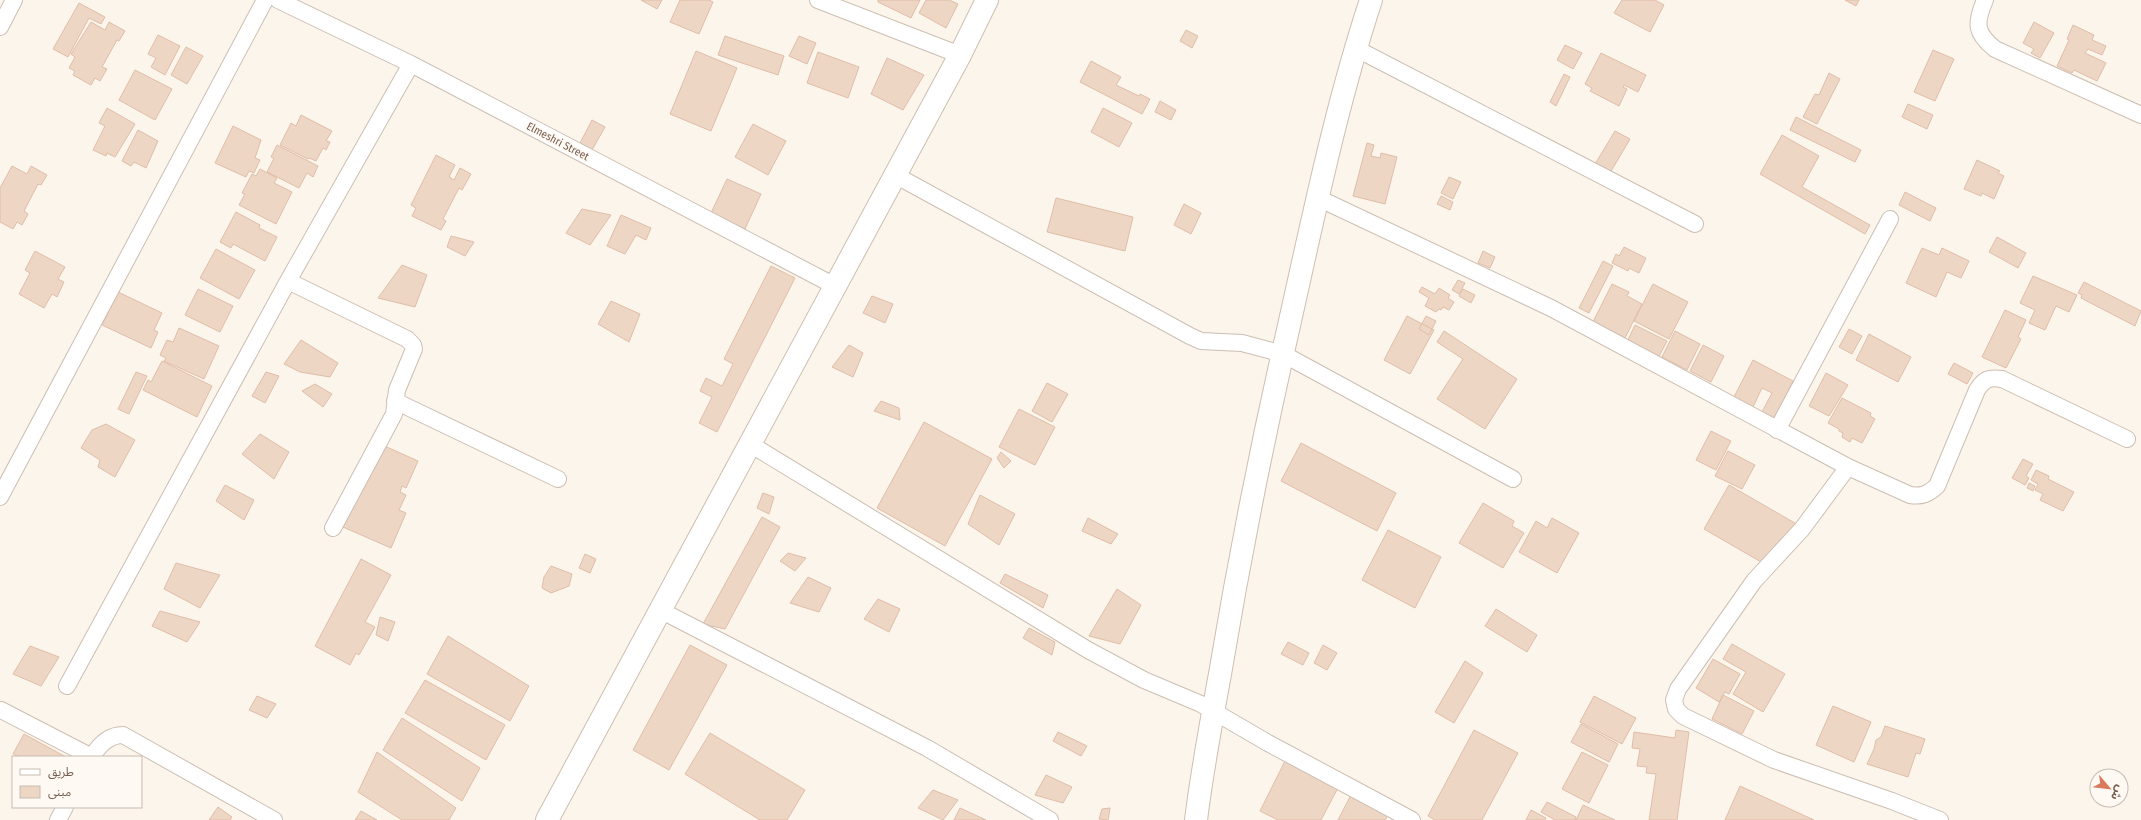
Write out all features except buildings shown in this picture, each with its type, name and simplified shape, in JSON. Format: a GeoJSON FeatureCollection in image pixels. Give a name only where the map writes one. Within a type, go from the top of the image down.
{"type":"FeatureCollection","features":[{"type":"Feature","properties":{"kind":"main road"},"geometry":{"type":"LineString","coordinates":[[547,820],[960,55],[986,0]]}},
{"type":"Feature","properties":{"kind":"main road"},"geometry":{"type":"LineString","coordinates":[[1196,820],[1202,770],[1214,711],[1242,544],[1318,198],[1356,48],[1371,0]]}},
{"type":"Feature","properties":{"kind":"street"},"geometry":{"type":"LineString","coordinates":[[0,27],[14,0]]}},
{"type":"Feature","properties":{"kind":"street"},"geometry":{"type":"LineString","coordinates":[[0,497],[264,0]]}},
{"type":"Feature","properties":{"kind":"street","name":"Elmeshri Street"},"geometry":{"type":"LineString","coordinates":[[278,0],[410,64],[835,286]]}},
{"type":"Feature","properties":{"kind":"street"},"geometry":{"type":"LineString","coordinates":[[818,0],[960,55]]}},
{"type":"Feature","properties":{"kind":"street"},"geometry":{"type":"LineString","coordinates":[[1984,0],[1978,24],[1979,32],[1985,41],[1995,49],[2141,114]]}},
{"type":"Feature","properties":{"kind":"street"},"geometry":{"type":"LineString","coordinates":[[1356,48],[1695,224]]}},
{"type":"Feature","properties":{"kind":"street"},"geometry":{"type":"LineString","coordinates":[[67,686],[288,282],[410,64]]}},
{"type":"Feature","properties":{"kind":"street"},"geometry":{"type":"LineString","coordinates":[[895,175],[1196,339],[1201,341],[1242,343],[1283,354],[1513,479]]}},
{"type":"Feature","properties":{"kind":"street"},"geometry":{"type":"LineString","coordinates":[[1318,198],[1551,308],[1848,467],[1910,495],[1919,496],[1928,494],[1937,486],[1976,390],[1983,381],[1992,377],[2002,379],[2127,439]]}},
{"type":"Feature","properties":{"kind":"street"},"geometry":{"type":"LineString","coordinates":[[1777,430],[1890,219]]}},
{"type":"Feature","properties":{"kind":"street"},"geometry":{"type":"LineString","coordinates":[[288,282],[410,342],[413,345],[414,353],[399,384],[394,414],[333,528]]}},
{"type":"Feature","properties":{"kind":"street"},"geometry":{"type":"LineString","coordinates":[[395,401],[558,479]]}},
{"type":"Feature","properties":{"kind":"street"},"geometry":{"type":"LineString","coordinates":[[750,444],[1088,650],[1144,680],[1214,711],[1268,743],[1412,820]]}},
{"type":"Feature","properties":{"kind":"street"},"geometry":{"type":"LineString","coordinates":[[1848,467],[1802,529],[1754,581],[1706,647],[1678,689],[1674,700],[1676,709],[1683,716],[1774,760],[1892,801],[1940,820]]}},
{"type":"Feature","properties":{"kind":"street"},"geometry":{"type":"LineString","coordinates":[[660,610],[927,748],[1050,820]]}},
{"type":"Feature","properties":{"kind":"street"},"geometry":{"type":"LineString","coordinates":[[1,710],[90,756]]}},
{"type":"Feature","properties":{"kind":"street"},"geometry":{"type":"LineString","coordinates":[[93,756],[104,740],[116,735],[123,736],[274,820]]}},
{"type":"Feature","properties":{"kind":"street"},"geometry":{"type":"LineString","coordinates":[[58,820],[64,808]]}}]}
